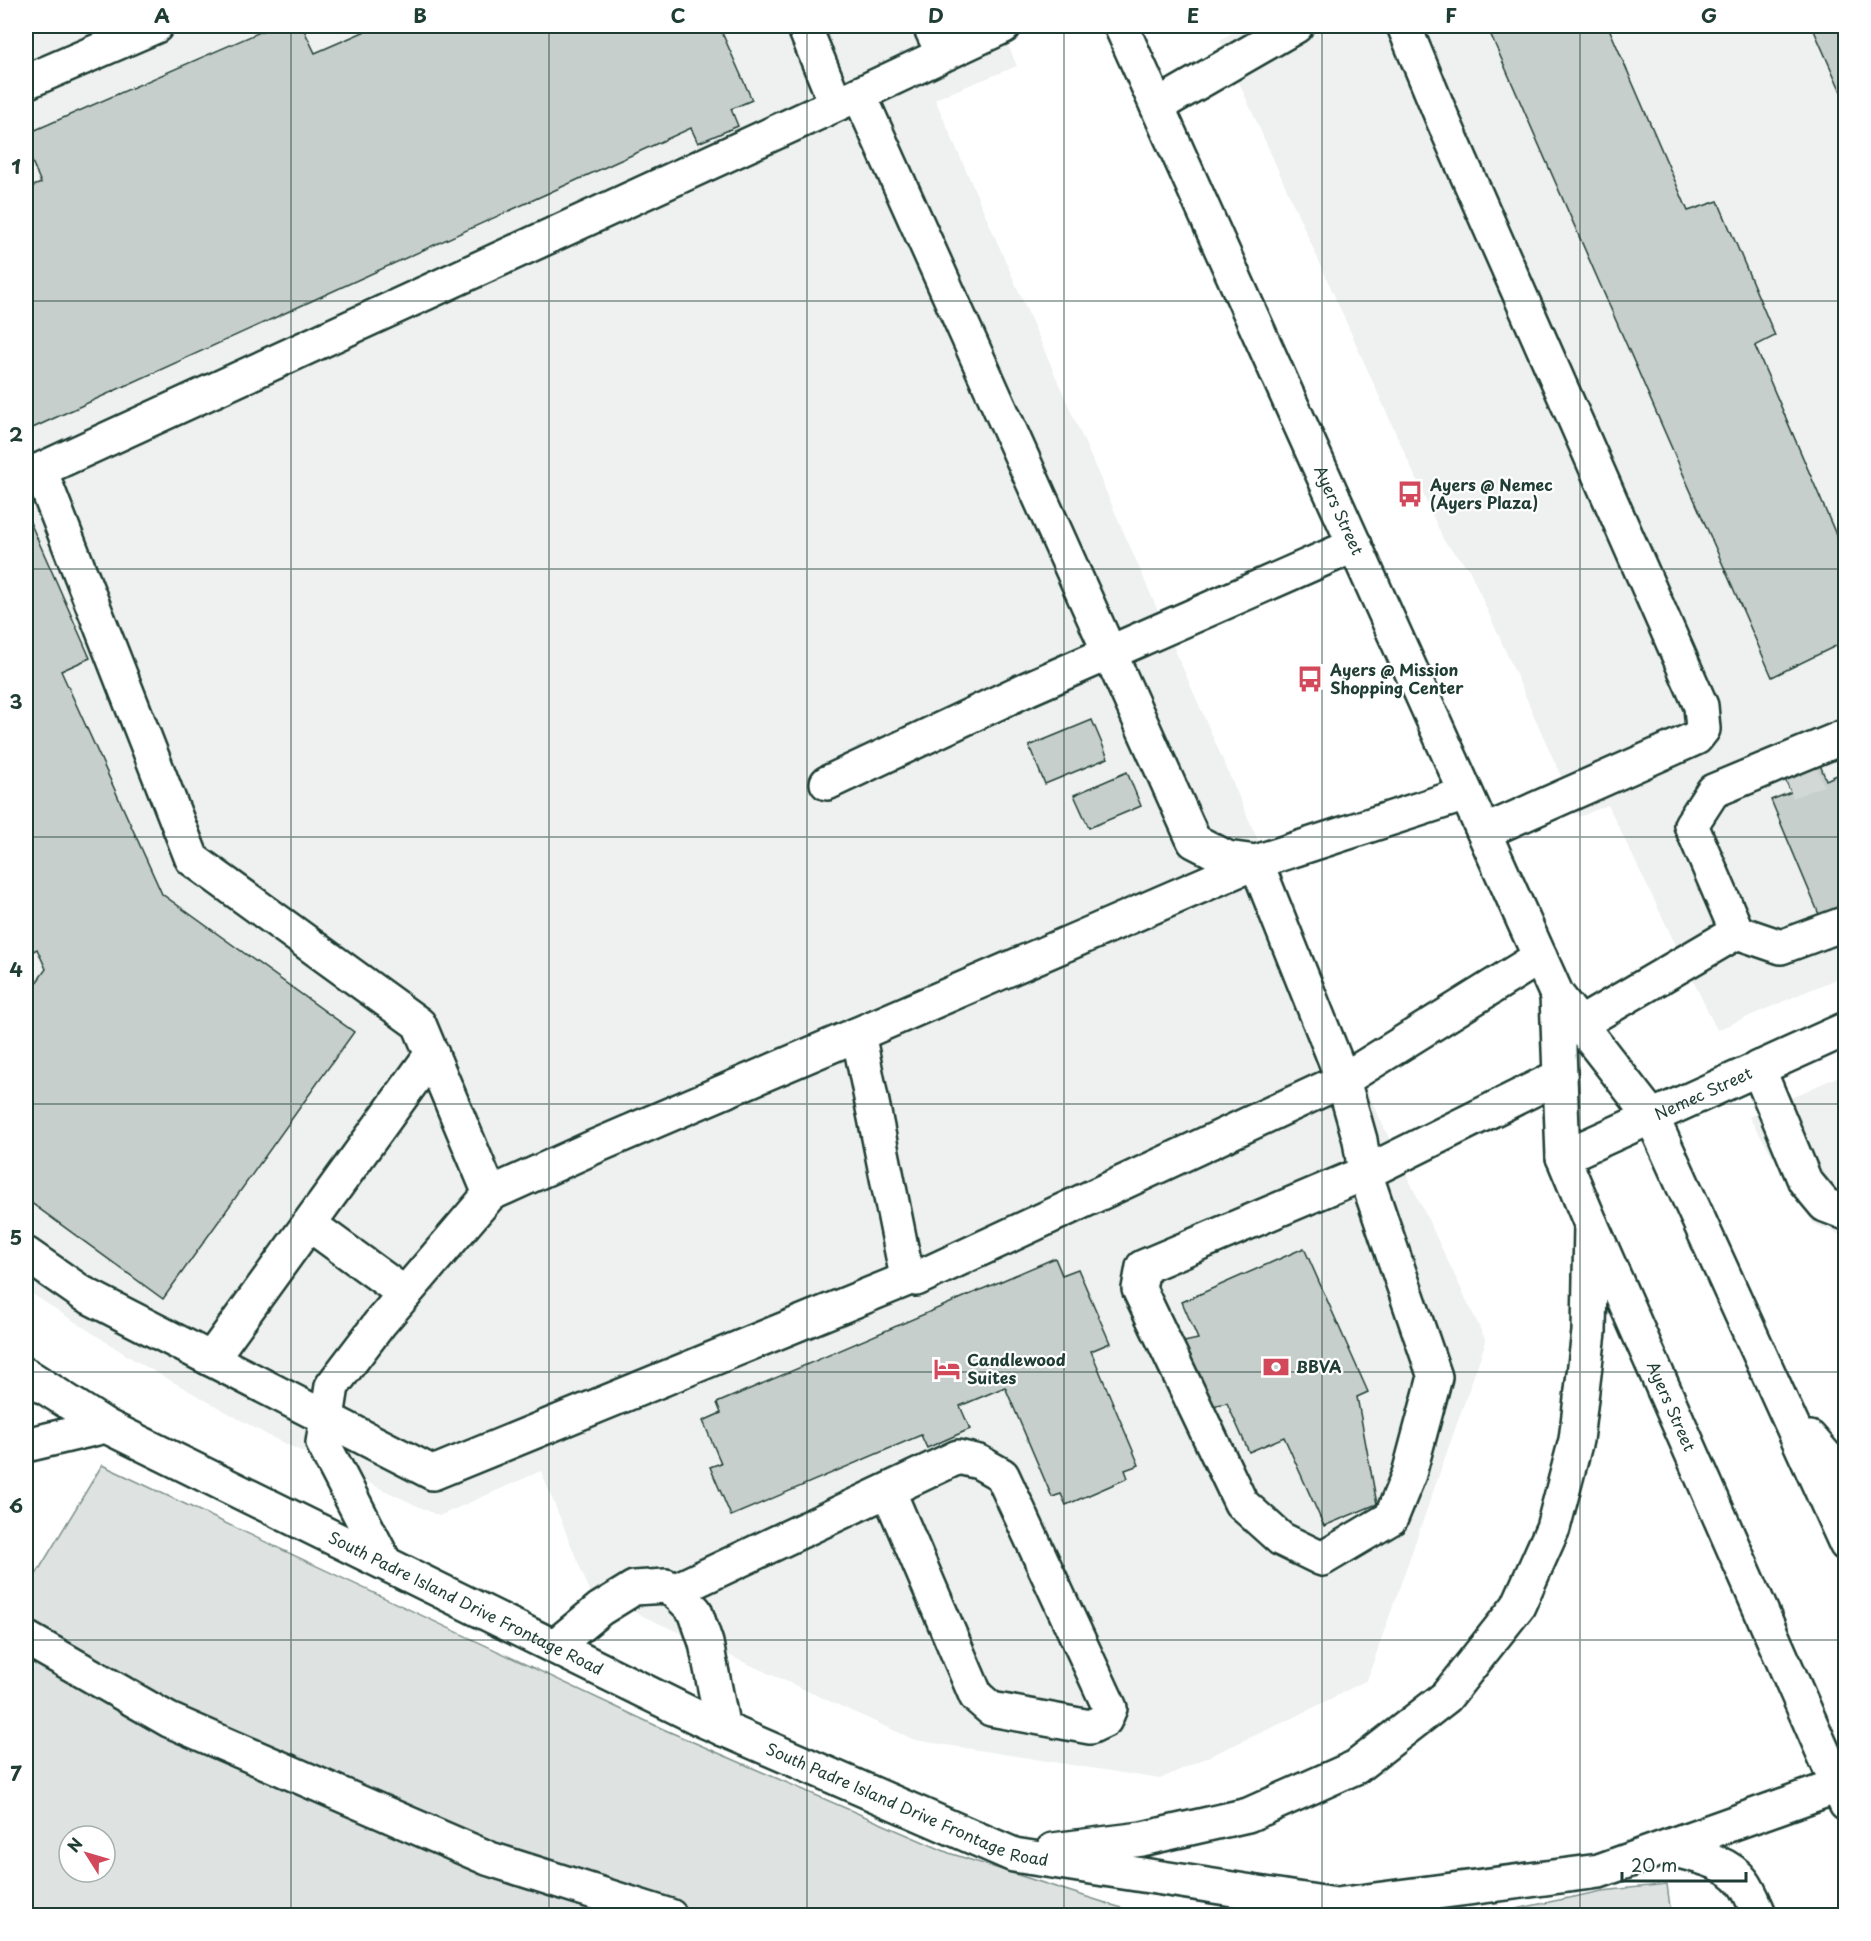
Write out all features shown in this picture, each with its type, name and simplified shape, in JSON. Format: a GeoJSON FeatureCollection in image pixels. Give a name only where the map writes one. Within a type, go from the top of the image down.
{"type":"FeatureCollection","features":[{"type":"Feature","properties":{"kind":"main road"},"geometry":{"type":"LineString","coordinates":[[26,82],[156,26]]}},
{"type":"Feature","properties":{"kind":"main road"},"geometry":{"type":"LineString","coordinates":[[804,26],[848,99],[1110,652],[1194,841],[1227,858],[1256,862]]}},
{"type":"Feature","properties":{"kind":"main road"},"geometry":{"type":"LineString","coordinates":[[490,1194],[419,1024],[192,859],[40,470],[848,99],[937,40],[1004,26]]}},
{"type":"Feature","properties":{"kind":"main road","name":"Ayers Street"},"geometry":{"type":"LineString","coordinates":[[1122,26],[1557,995],[1652,1117],[1845,1544]]}},
{"type":"Feature","properties":{"kind":"main road"},"geometry":{"type":"LineString","coordinates":[[1157,105],[1296,26]]}},
{"type":"Feature","properties":{"kind":"main road"},"geometry":{"type":"LineString","coordinates":[[1404,26],[1443,120],[1701,706],[1703,729],[1696,738],[1484,832]]}},
{"type":"Feature","properties":{"kind":"main road"},"geometry":{"type":"LineString","coordinates":[[827,783],[1027,689],[1355,545]]}},
{"type":"Feature","properties":{"kind":"main road"},"geometry":{"type":"LineString","coordinates":[[1845,736],[1713,791],[1691,825],[1737,932],[1781,947],[1845,923]]}},
{"type":"Feature","properties":{"kind":"main road"},"geometry":{"type":"LineString","coordinates":[[1713,791],[1761,795],[1787,782]]}},
{"type":"Feature","properties":{"kind":"main road"},"geometry":{"type":"LineString","coordinates":[[385,1563],[323,1443],[332,1386],[405,1294],[490,1194],[605,1142],[1256,862],[1466,794]]}},
{"type":"Feature","properties":{"kind":"main road"},"geometry":{"type":"LineString","coordinates":[[1256,862],[1343,1080],[1360,1140],[1365,1173],[1435,1377],[1408,1474],[1390,1518],[1322,1559],[1281,1539],[1242,1503],[1139,1289],[1143,1267],[1365,1173],[1560,1076]]}},
{"type":"Feature","properties":{"kind":"main road"},"geometry":{"type":"LineString","coordinates":[[1580,1024],[1737,932]]}},
{"type":"Feature","properties":{"kind":"main road"},"geometry":{"type":"LineString","coordinates":[[26,1254],[82,1293],[326,1416],[433,1473],[910,1278],[916,1279],[1343,1080],[1540,957]]}},
{"type":"Feature","properties":{"kind":"main road","name":"Ayers Street"},"geometry":{"type":"LineString","coordinates":[[1557,995],[1563,1157],[1843,1791]]}},
{"type":"Feature","properties":{"kind":"main road","name":"Nemec Street"},"geometry":{"type":"LineString","coordinates":[[1563,1157],[1845,1029]]}},
{"type":"Feature","properties":{"kind":"main road"},"geometry":{"type":"LineString","coordinates":[[856,1035],[863,1059],[906,1272],[910,1278]]}},
{"type":"Feature","properties":{"kind":"main road"},"geometry":{"type":"LineString","coordinates":[[211,1359],[432,1054]]}},
{"type":"Feature","properties":{"kind":"main road"},"geometry":{"type":"LineString","coordinates":[[1758,1068],[1805,1181],[1825,1205],[1845,1213]]}},
{"type":"Feature","properties":{"kind":"main road"},"geometry":{"type":"LineString","coordinates":[[309,1224],[405,1294]]}},
{"type":"Feature","properties":{"kind":"main road"},"geometry":{"type":"LineString","coordinates":[[1014,1855],[1142,1839],[1248,1815],[1356,1767],[1446,1697],[1518,1606],[1553,1528],[1576,1440],[1589,1332],[1591,1224]]}},
{"type":"Feature","properties":{"kind":"main road","name":"South Padre Island Drive Frontage Road"},"geometry":{"type":"LineString","coordinates":[[26,1375],[106,1426],[723,1729],[1014,1855],[1336,1905],[1599,1871],[1843,1791]]}},
{"type":"Feature","properties":{"kind":"main road"},"geometry":{"type":"LineString","coordinates":[[1783,1406],[1845,1480]]}},
{"type":"Feature","properties":{"kind":"main road"},"geometry":{"type":"LineString","coordinates":[[26,1445],[106,1426]]}},
{"type":"Feature","properties":{"kind":"main road"},"geometry":{"type":"LineString","coordinates":[[674,1591],[957,1457],[979,1462],[1002,1474],[1110,1708],[1105,1720],[1090,1727],[991,1709],[976,1696],[888,1490]]}},
{"type":"Feature","properties":{"kind":"main road"},"geometry":{"type":"LineString","coordinates":[[555,1646],[600,1609],[634,1588],[666,1586],[695,1611],[706,1643],[723,1729]]}},
{"type":"Feature","properties":{"kind":"main road"},"geometry":{"type":"LineString","coordinates":[[26,1638],[169,1720],[490,1859],[670,1916]]}},
{"type":"Feature","properties":{"kind":"main road"},"geometry":{"type":"LineString","coordinates":[[1667,1848],[1726,1868],[1743,1881],[1760,1916]]}},
{"type":"Feature","properties":{"kind":"shaded area"},"geometry":{"type":"Polygon","coordinates":[[[26,26],[1000,26],[1017,66],[935,99],[1371,1100],[1486,1341],[1367,1680],[1295,1717],[1160,1779],[915,1740],[590,1592],[541,1471],[439,1516],[269,1436],[134,1360],[26,1290],[26,26]]]}},
{"type":"Feature","properties":{"kind":"shaded area"},"geometry":{"type":"Polygon","coordinates":[[[1244,26],[1845,26],[1845,975],[1717,1030],[1608,805],[1579,817],[1469,569],[1444,541],[1220,40],[1244,26]]]}},
{"type":"Feature","properties":{"kind":"shaded area"},"geometry":{"type":"Polygon","coordinates":[[[1845,1073],[1845,1237],[1814,1224],[1749,1117],[1845,1073]]]}},
{"type":"Feature","properties":{"kind":"shaded area"},"geometry":{"type":"Polygon","coordinates":[[[102,1465],[663,1729],[949,1853],[1134,1912],[1172,1915],[26,1915],[26,1591],[102,1465]]]}},
{"type":"Feature","properties":{"kind":"shaded area"},"geometry":{"type":"Polygon","coordinates":[[[1667,1884],[1671,1915],[1487,1915],[1602,1891],[1667,1884]]]}},
{"type":"Feature","properties":{"kind":"building"},"geometry":{"type":"Polygon","coordinates":[[[274,26],[302,26],[315,53],[377,26],[719,26],[752,100],[731,109],[738,126],[698,143],[691,128],[26,431],[26,189],[41,183],[26,147],[26,134],[274,26]]]}},
{"type":"Feature","properties":{"kind":"building"},"geometry":{"type":"Polygon","coordinates":[[[1487,26],[1608,26],[1688,211],[1718,201],[1775,336],[1755,346],[1846,558],[1846,641],[1772,677],[1487,26]]]}},
{"type":"Feature","properties":{"kind":"building"},"geometry":{"type":"Polygon","coordinates":[[[1812,26],[1846,26],[1846,103],[1812,26]]]}},
{"type":"Feature","properties":{"kind":"building"},"geometry":{"type":"Polygon","coordinates":[[[26,513],[90,658],[61,671],[162,894],[354,1032],[163,1299],[26,1199],[26,997],[46,969],[37,949],[26,955],[26,513]]]}},
{"type":"Feature","properties":{"kind":"building"},"geometry":{"type":"Polygon","coordinates":[[[1092,720],[1108,758],[1045,784],[1029,746],[1092,720]]]}},
{"type":"Feature","properties":{"kind":"building"},"geometry":{"type":"Polygon","coordinates":[[[1819,762],[1826,780],[1846,771],[1846,909],[1821,919],[1771,800],[1791,792],[1784,777],[1819,762]]]}},
{"type":"Feature","properties":{"kind":"building"},"geometry":{"type":"Polygon","coordinates":[[[1127,772],[1141,806],[1089,828],[1074,795],[1127,772]]]}},
{"type":"Feature","properties":{"kind":"building","name":"BBVA"},"geometry":{"type":"Polygon","coordinates":[[[1304,1248],[1368,1392],[1357,1397],[1377,1504],[1324,1526],[1284,1437],[1249,1452],[1227,1403],[1212,1406],[1184,1342],[1198,1339],[1182,1302],[1304,1248]]]}},
{"type":"Feature","properties":{"kind":"building","name":"Candlewood Suites"},"geometry":{"type":"Polygon","coordinates":[[[1055,1258],[1062,1275],[1078,1269],[1110,1343],[1091,1351],[1139,1465],[1125,1470],[1128,1478],[1066,1505],[1061,1494],[1052,1497],[1005,1387],[960,1406],[970,1429],[927,1448],[921,1435],[731,1516],[710,1467],[721,1463],[703,1421],[721,1413],[717,1403],[1055,1258]]]}},
{"type":"Feature","properties":{"kind":"tunnel"},"geometry":{"type":"LineString","coordinates":[[1787,782],[1821,769]]}},
{"type":"Feature","properties":{"kind":"place","name":"Ayers @ Nemec (Ayers Plaza)"},"geometry":{"type":"Point","coordinates":[1410,494]}},
{"type":"Feature","properties":{"kind":"place","name":"Ayers @ Mission Shopping Center"},"geometry":{"type":"Point","coordinates":[1310,679]}},
{"type":"Feature","properties":{"kind":"place","name":"BBVA"},"geometry":{"type":"Point","coordinates":[1276,1367]}},
{"type":"Feature","properties":{"kind":"place","name":"Candlewood Suites"},"geometry":{"type":"Point","coordinates":[947,1369]}}]}
